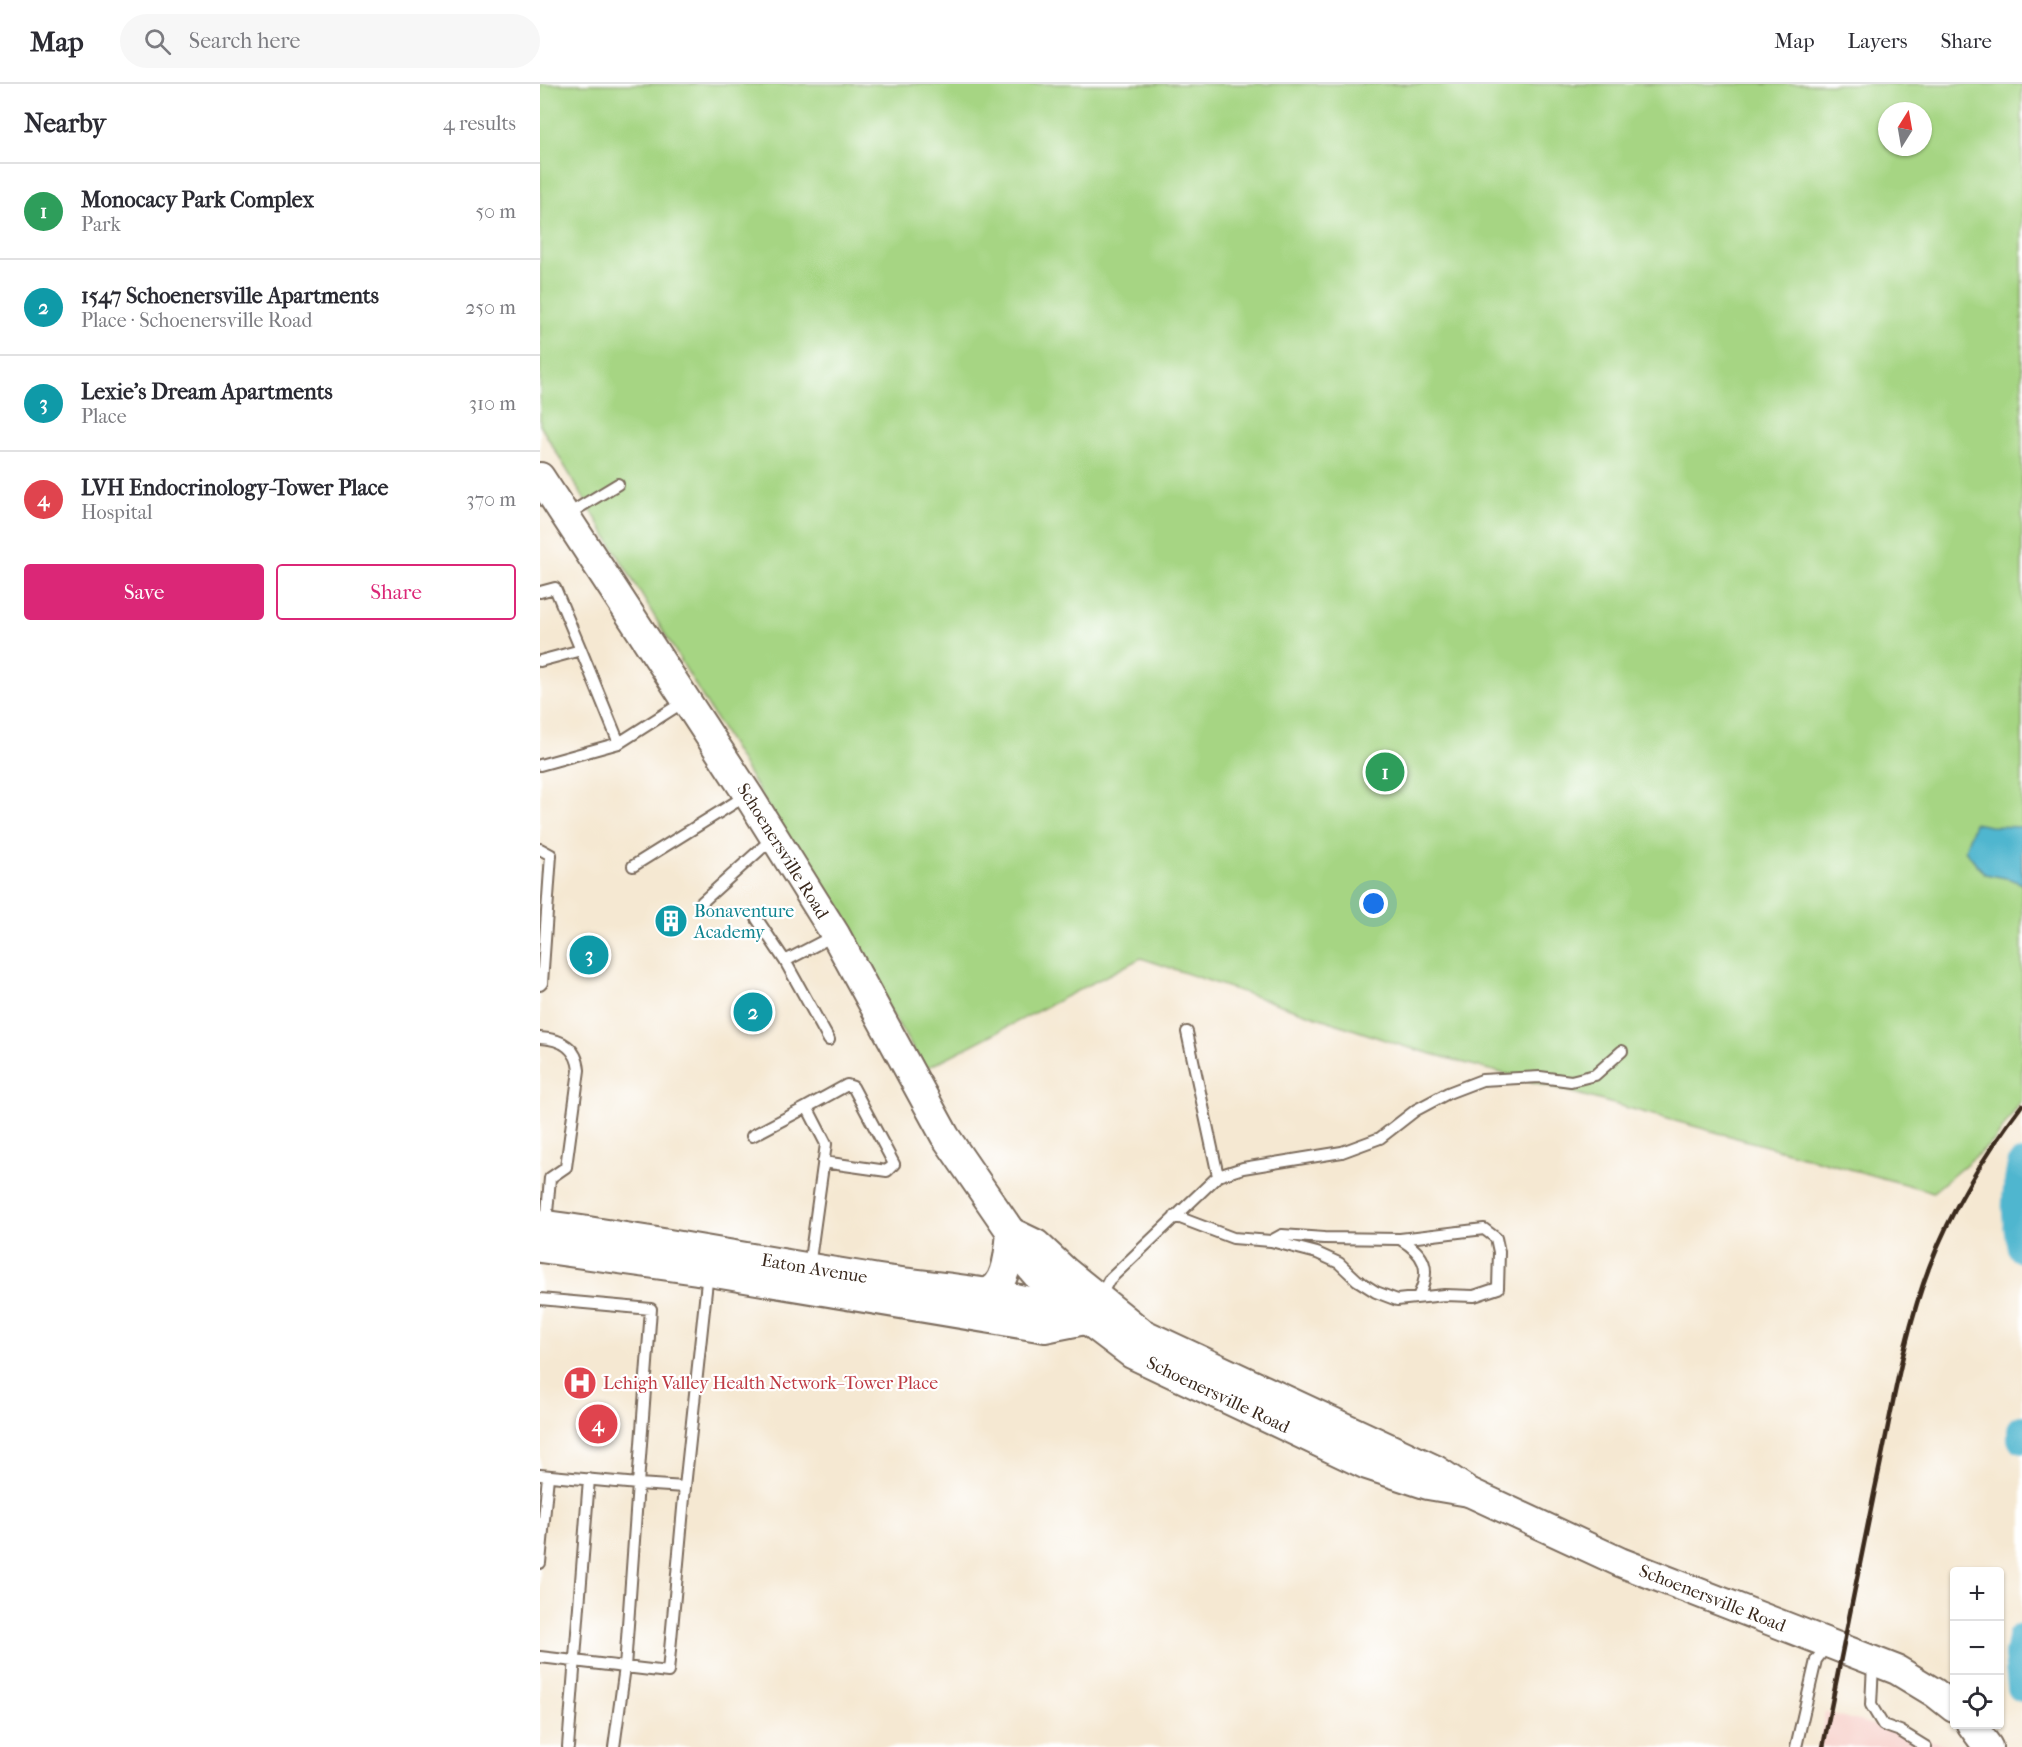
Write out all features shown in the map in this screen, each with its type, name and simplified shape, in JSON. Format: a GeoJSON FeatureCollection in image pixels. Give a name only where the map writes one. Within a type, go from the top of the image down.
{"type":"FeatureCollection","features":[{"type":"Feature","properties":{"kind":"main road","name":"Schoenersville Road"},"geometry":{"type":"LineString","coordinates":[[540,477],[748,795],[835,934],[945,1136],[1011,1232],[1019,1254],[1053,1294],[1092,1309],[1132,1354],[1367,1465],[1428,1485],[1469,1492]]}},
{"type":"Feature","properties":{"kind":"main road"},"geometry":{"type":"LineString","coordinates":[[984,1293],[990,1292],[1005,1271],[1011,1232]]}},
{"type":"Feature","properties":{"kind":"main road","name":"Eaton Avenue"},"geometry":{"type":"LineString","coordinates":[[541,1241],[809,1267],[1092,1309],[1142,1333]]}},
{"type":"Feature","properties":{"kind":"main road","name":"Eaton Avenue"},"geometry":{"type":"LineString","coordinates":[[541,1241],[708,1272],[1045,1329],[1092,1309]]}},
{"type":"Feature","properties":{"kind":"main road","name":"Schoenersville Road"},"geometry":{"type":"LineString","coordinates":[[1142,1333],[1436,1470],[1469,1492],[1620,1562],[1874,1660],[1911,1678],[1950,1705]]}},
{"type":"Feature","properties":{"kind":"main road"},"geometry":{"type":"LineString","coordinates":[[1974,1729],[1988,1747]]}},
{"type":"Feature","properties":{"kind":"lane"},"geometry":{"type":"LineString","coordinates":[[565,516],[618,484]]}},
{"type":"Feature","properties":{"kind":"lane"},"geometry":{"type":"LineString","coordinates":[[540,592],[555,588],[619,743]]}},
{"type":"Feature","properties":{"kind":"lane"},"geometry":{"type":"LineString","coordinates":[[540,661],[581,650]]}},
{"type":"Feature","properties":{"kind":"lane"},"geometry":{"type":"LineString","coordinates":[[540,765],[619,743],[685,700]]}},
{"type":"Feature","properties":{"kind":"lane"},"geometry":{"type":"LineString","coordinates":[[633,866],[748,795]]}},
{"type":"Feature","properties":{"kind":"lane"},"geometry":{"type":"LineString","coordinates":[[701,903],[774,837]]}},
{"type":"Feature","properties":{"kind":"lane"},"geometry":{"type":"LineString","coordinates":[[540,849],[551,855],[542,983],[540,985]]}},
{"type":"Feature","properties":{"kind":"lane"},"geometry":{"type":"LineString","coordinates":[[757,919],[785,961],[829,1040]]}},
{"type":"Feature","properties":{"kind":"lane"},"geometry":{"type":"LineString","coordinates":[[785,961],[835,934]]}},
{"type":"Feature","properties":{"kind":"lane"},"geometry":{"type":"LineString","coordinates":[[1187,1032],[1218,1176]]}},
{"type":"Feature","properties":{"kind":"lane"},"geometry":{"type":"LineString","coordinates":[[540,1038],[570,1047],[578,1057],[579,1070],[566,1167],[550,1178],[541,1241]]}},
{"type":"Feature","properties":{"kind":"lane"},"geometry":{"type":"LineString","coordinates":[[1092,1309],[1109,1280],[1218,1176],[1243,1168],[1342,1152],[1380,1138],[1416,1110],[1448,1093],[1482,1080],[1540,1077],[1571,1081],[1595,1075],[1622,1051]]}},
{"type":"Feature","properties":{"kind":"lane"},"geometry":{"type":"LineString","coordinates":[[752,1136],[847,1085],[853,1087],[894,1164],[887,1171],[824,1162]]}},
{"type":"Feature","properties":{"kind":"lane"},"geometry":{"type":"LineString","coordinates":[[807,1107],[826,1144],[809,1267]]}},
{"type":"Feature","properties":{"kind":"lane"},"geometry":{"type":"LineString","coordinates":[[1175,1216],[1233,1238],[1271,1241],[1317,1253],[1339,1263],[1357,1280],[1376,1292],[1397,1300],[1418,1297],[1474,1296],[1498,1288],[1499,1252],[1496,1238],[1484,1229],[1400,1239],[1282,1235],[1271,1241]]}},
{"type":"Feature","properties":{"kind":"lane"},"geometry":{"type":"LineString","coordinates":[[1400,1239],[1420,1254],[1426,1268],[1424,1285],[1418,1297]]}},
{"type":"Feature","properties":{"kind":"lane"},"geometry":{"type":"LineString","coordinates":[[540,1657],[669,1672],[685,1486],[708,1272]]}},
{"type":"Feature","properties":{"kind":"lane"},"geometry":{"type":"LineString","coordinates":[[540,1299],[651,1309],[625,1667],[614,1747]]}},
{"type":"Feature","properties":{"kind":"lane"},"geometry":{"type":"LineString","coordinates":[[540,1563],[544,1475],[685,1486]]}},
{"type":"Feature","properties":{"kind":"lane"},"geometry":{"type":"LineString","coordinates":[[568,1747],[589,1479]]}},
{"type":"Feature","properties":{"kind":"lane"},"geometry":{"type":"LineString","coordinates":[[1796,1747],[1816,1660],[1829,1643]]}},
{"type":"Feature","properties":{"kind":"lane"},"geometry":{"type":"LineString","coordinates":[[1874,1660],[1871,1705],[1883,1725],[1900,1731],[1926,1747]]}},
{"type":"Feature","properties":{"kind":"shaded area"},"geometry":{"type":"Polygon","coordinates":[[[1825,1712],[1954,1747],[1818,1747],[1825,1712]]]}},
{"type":"Feature","properties":{"kind":"green space"},"geometry":{"type":"Polygon","coordinates":[[[540,84],[2022,84],[2022,1100],[1995,1140],[1933,1192],[1403,1046],[1141,958],[925,1069],[540,425],[540,84]]]}},
{"type":"Feature","properties":{"kind":"water"},"geometry":{"type":"Polygon","coordinates":[[[1974,823],[2022,827],[2022,884],[2011,879],[1985,874],[1965,850],[1974,823]]]}},
{"type":"Feature","properties":{"kind":"waterway"},"geometry":{"type":"LineString","coordinates":[[2022,1165],[2017,1206],[2022,1248]]}},
{"type":"Feature","properties":{"kind":"waterway"},"geometry":{"type":"LineString","coordinates":[[2022,1430],[2022,1438]]}},
{"type":"Feature","properties":{"kind":"waterway"},"geometry":{"type":"LineString","coordinates":[[2022,1638],[2019,1655],[2022,1687]]}},
{"type":"Feature","properties":{"kind":"railway"},"geometry":{"type":"LineString","coordinates":[[1823,1747],[1898,1376],[1912,1319],[1930,1265],[1959,1202],[1982,1162],[2022,1105]]}},
{"type":"Feature","properties":{"kind":"place","name":"Monocacy Park Complex"},"geometry":{"type":"Point","coordinates":[1385,772]}},
{"type":"Feature","properties":{"kind":"place","name":"Bonaventure Academy"},"geometry":{"type":"Point","coordinates":[671,921]}},
{"type":"Feature","properties":{"kind":"place","name":"Lexie's Dream Apartments"},"geometry":{"type":"Point","coordinates":[589,955]}},
{"type":"Feature","properties":{"kind":"place","name":"1547 Schoenersville Apartments"},"geometry":{"type":"Point","coordinates":[753,1012]}},
{"type":"Feature","properties":{"kind":"place","name":"Lehigh Valley Health Network–Tower Place"},"geometry":{"type":"Point","coordinates":[580,1383]}},
{"type":"Feature","properties":{"kind":"place","name":"LVH Endocrinology-Tower Place"},"geometry":{"type":"Point","coordinates":[598,1424]}}]}
